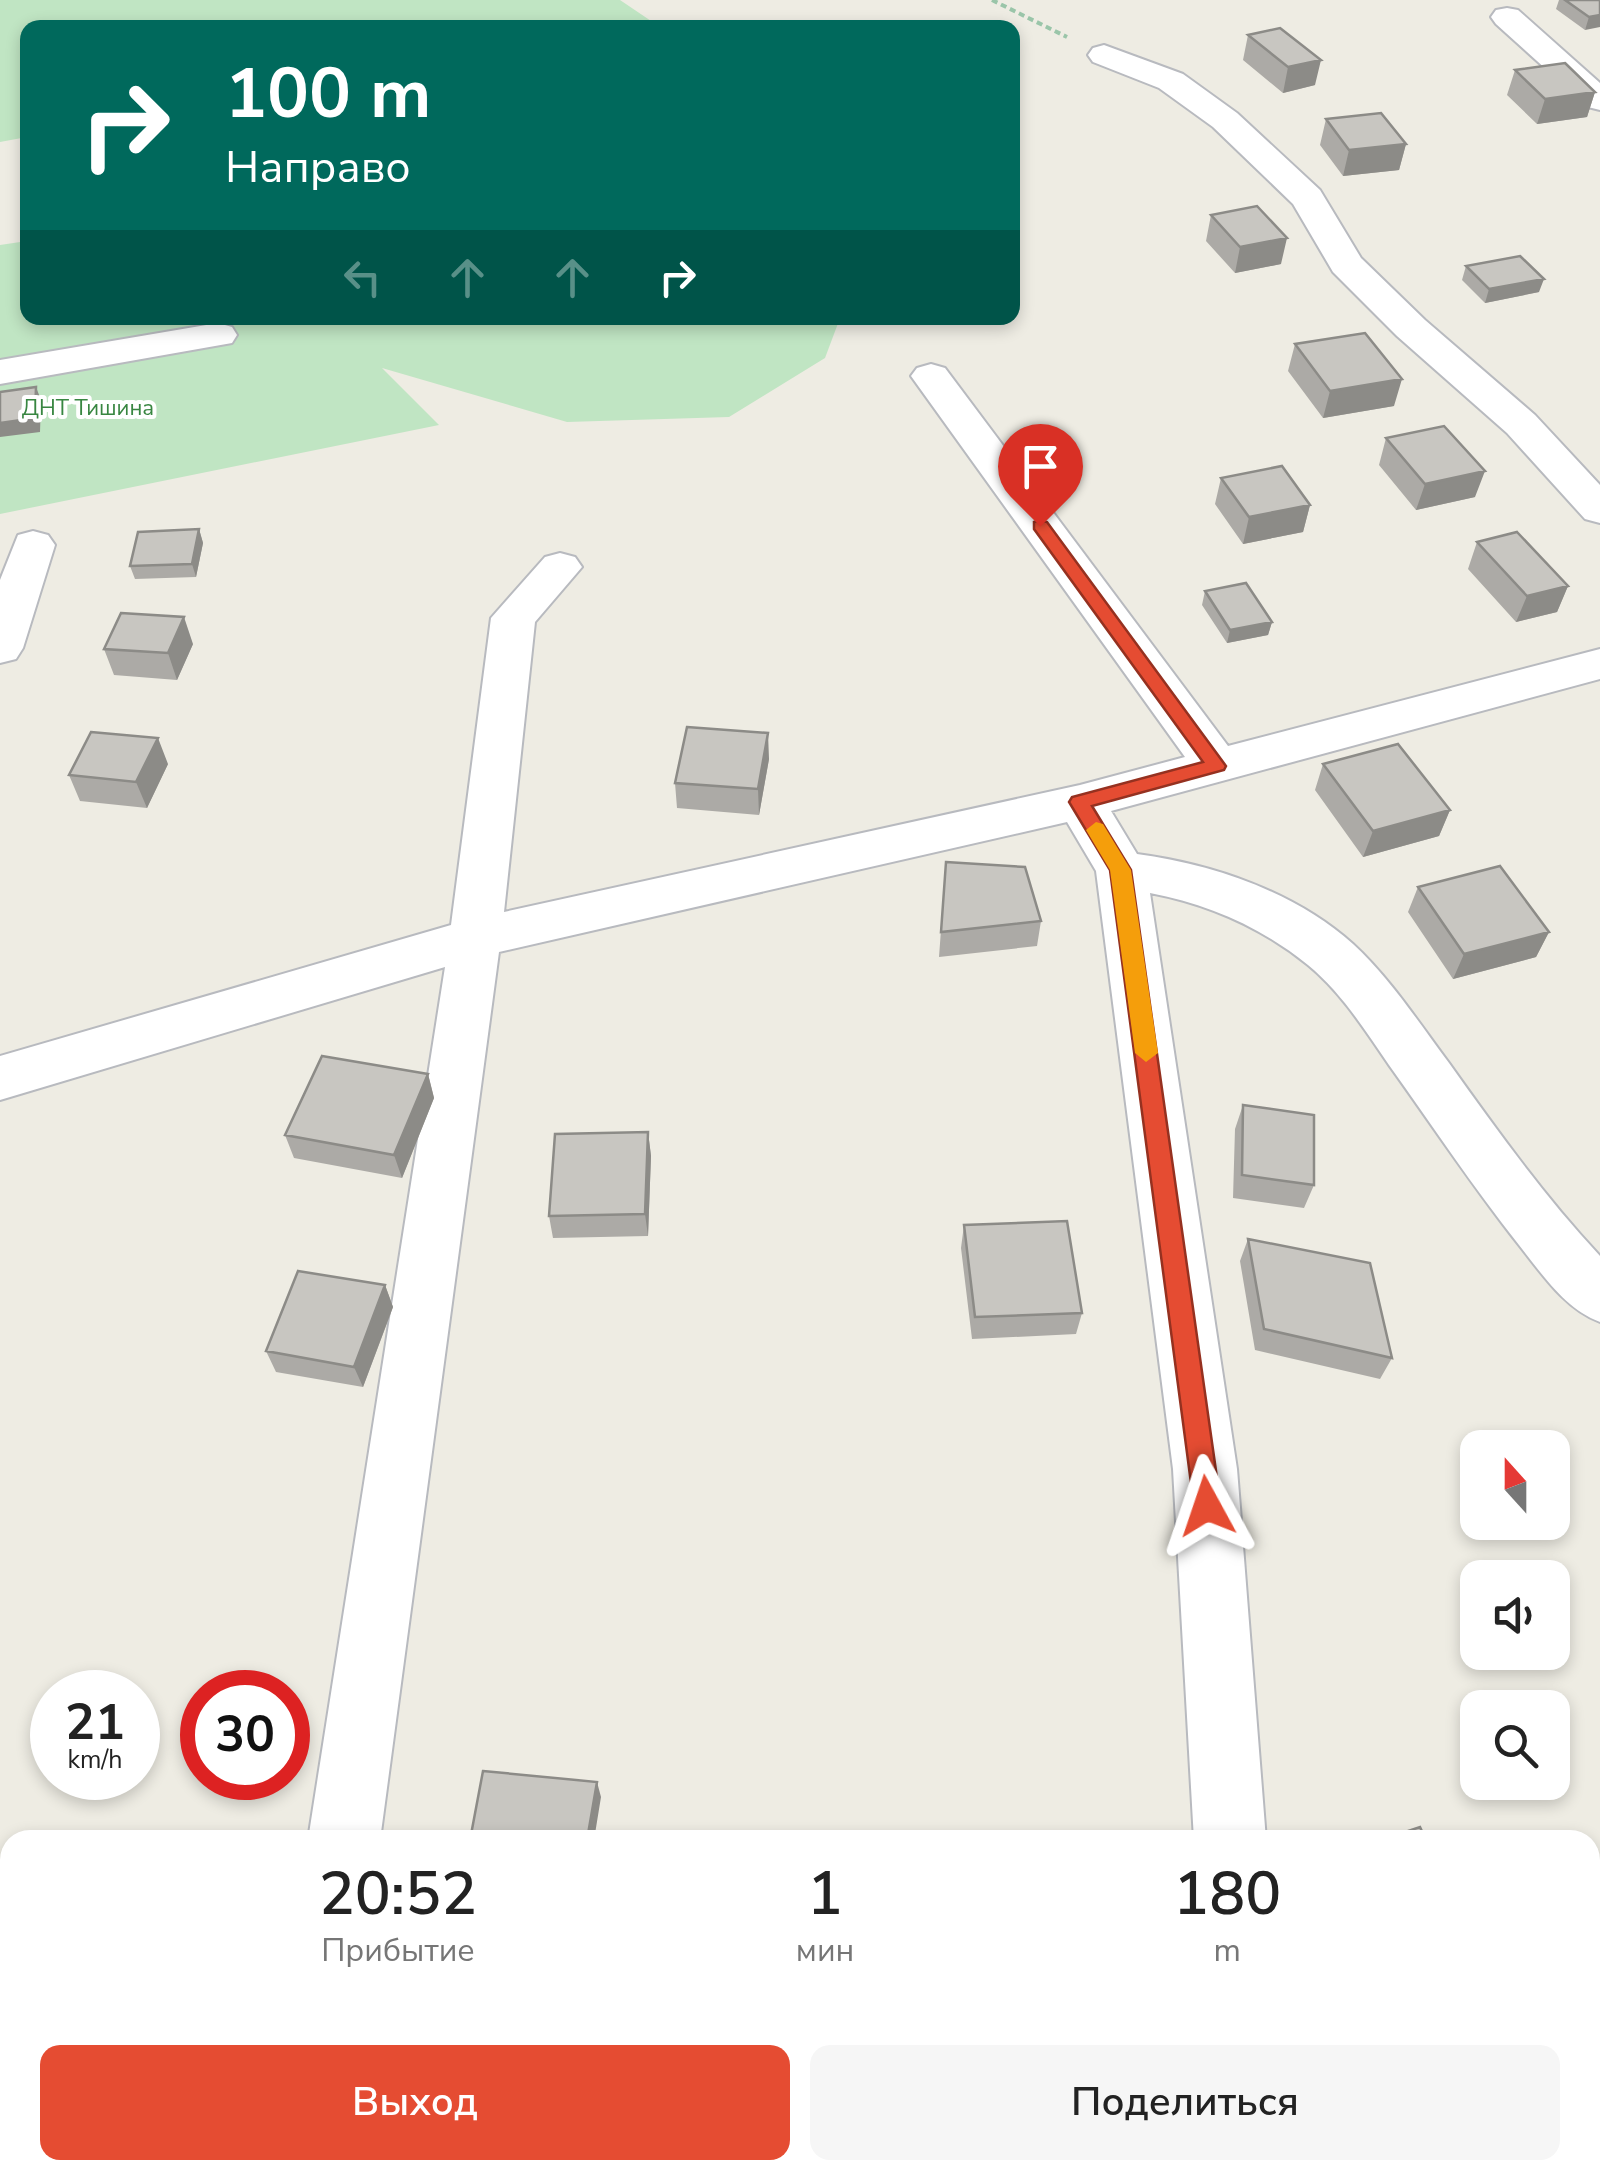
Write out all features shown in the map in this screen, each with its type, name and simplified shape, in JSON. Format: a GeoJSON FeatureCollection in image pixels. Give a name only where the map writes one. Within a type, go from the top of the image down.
{"type":"FeatureCollection","features":[{"type":"Feature","properties":{"kind":"street"},"geometry":{"type":"LineString","coordinates":[[1507,17],[1600,100]]}},
{"type":"Feature","properties":{"kind":"street"},"geometry":{"type":"LineString","coordinates":[[1104,56],[1171,81],[1226,120],[1307,198],[1346,264],[1521,424],[1600,510]]}},
{"type":"Feature","properties":{"kind":"street"},"geometry":{"type":"LineString","coordinates":[[0,372],[218,336]]}},
{"type":"Feature","properties":{"kind":"street"},"geometry":{"type":"LineString","coordinates":[[931,376],[1216,766]]}},
{"type":"Feature","properties":{"kind":"street"},"geometry":{"type":"LineString","coordinates":[[0,648],[34,545]]}},
{"type":"Feature","properties":{"kind":"street"},"geometry":{"type":"LineString","coordinates":[[345,1830],[475,938],[513,618],[560,567]]}},
{"type":"Feature","properties":{"kind":"street"},"geometry":{"type":"LineString","coordinates":[[0,1078],[475,938],[1080,802],[1600,664]]}},
{"type":"Feature","properties":{"kind":"street"},"geometry":{"type":"LineString","coordinates":[[1080,802],[1121,870],[1204,1469],[1229,1830]]}},
{"type":"Feature","properties":{"kind":"street"},"geometry":{"type":"LineString","coordinates":[[1121,870],[1173,876],[1240,896],[1327,950],[1394,1030],[1515,1199],[1600,1296]]}},
{"type":"Feature","properties":{"kind":"path"},"geometry":{"type":"LineString","coordinates":[[992,0],[1104,56]]}},
{"type":"Feature","properties":{"kind":"green space"},"geometry":{"type":"Polygon","coordinates":[[[0,0],[620,0],[650,20],[20,20],[20,138],[0,142],[0,0]]]}},
{"type":"Feature","properties":{"kind":"green space","name":"ДНТ Тишина"},"geometry":{"type":"Polygon","coordinates":[[[20,242],[20,325],[837,325],[825,358],[729,417],[567,422],[382,368],[439,425],[0,514],[0,245],[20,242]]]}},
{"type":"Feature","properties":{"kind":"building"},"geometry":{"type":"Polygon","coordinates":[[[1565,0],[1600,0],[1600,15],[1589,17],[1565,0]]]}},
{"type":"Feature","properties":{"kind":"building"},"geometry":{"type":"Polygon","coordinates":[[[1280,28],[1321,60],[1288,67],[1248,35],[1280,28]]]}},
{"type":"Feature","properties":{"kind":"building"},"geometry":{"type":"Polygon","coordinates":[[[1565,63],[1595,92],[1545,99],[1515,70],[1565,63]]]}},
{"type":"Feature","properties":{"kind":"building"},"geometry":{"type":"Polygon","coordinates":[[[1381,113],[1406,144],[1349,150],[1326,119],[1381,113]]]}},
{"type":"Feature","properties":{"kind":"building"},"geometry":{"type":"Polygon","coordinates":[[[1257,206],[1287,238],[1240,247],[1211,215],[1257,206]]]}},
{"type":"Feature","properties":{"kind":"building"},"geometry":{"type":"Polygon","coordinates":[[[1520,256],[1544,279],[1489,289],[1466,266],[1520,256]]]}},
{"type":"Feature","properties":{"kind":"building"},"geometry":{"type":"Polygon","coordinates":[[[1365,333],[1402,379],[1330,391],[1295,344],[1365,333]]]}},
{"type":"Feature","properties":{"kind":"building"},"geometry":{"type":"Polygon","coordinates":[[[36,387],[35,418],[0,423],[0,392],[36,387]]]}},
{"type":"Feature","properties":{"kind":"building"},"geometry":{"type":"Polygon","coordinates":[[[1444,426],[1485,471],[1425,484],[1386,438],[1444,426]]]}},
{"type":"Feature","properties":{"kind":"building"},"geometry":{"type":"Polygon","coordinates":[[[1282,466],[1310,505],[1249,517],[1221,478],[1282,466]]]}},
{"type":"Feature","properties":{"kind":"building"},"geometry":{"type":"Polygon","coordinates":[[[199,529],[192,564],[130,566],[138,532],[199,529]]]}},
{"type":"Feature","properties":{"kind":"building"},"geometry":{"type":"Polygon","coordinates":[[[1517,532],[1568,586],[1527,596],[1477,542],[1517,532]]]}},
{"type":"Feature","properties":{"kind":"building"},"geometry":{"type":"Polygon","coordinates":[[[1246,583],[1272,622],[1230,630],[1205,591],[1246,583]]]}},
{"type":"Feature","properties":{"kind":"building"},"geometry":{"type":"Polygon","coordinates":[[[121,613],[184,617],[168,653],[104,649],[121,613]]]}},
{"type":"Feature","properties":{"kind":"building"},"geometry":{"type":"Polygon","coordinates":[[[687,727],[768,733],[758,789],[675,783],[687,727]]]}},
{"type":"Feature","properties":{"kind":"building"},"geometry":{"type":"Polygon","coordinates":[[[91,732],[158,738],[136,782],[69,775],[91,732]]]}},
{"type":"Feature","properties":{"kind":"building"},"geometry":{"type":"Polygon","coordinates":[[[1398,744],[1450,810],[1373,831],[1323,764],[1398,744]]]}},
{"type":"Feature","properties":{"kind":"building"},"geometry":{"type":"Polygon","coordinates":[[[946,862],[1025,867],[1041,921],[941,932],[946,862]]]}},
{"type":"Feature","properties":{"kind":"building"},"geometry":{"type":"Polygon","coordinates":[[[1500,866],[1549,932],[1464,954],[1418,887],[1500,866]]]}},
{"type":"Feature","properties":{"kind":"building"},"geometry":{"type":"Polygon","coordinates":[[[322,1056],[428,1074],[394,1155],[285,1135],[322,1056]]]}},
{"type":"Feature","properties":{"kind":"building"},"geometry":{"type":"Polygon","coordinates":[[[1243,1105],[1314,1115],[1314,1185],[1242,1175],[1243,1105]]]}},
{"type":"Feature","properties":{"kind":"building"},"geometry":{"type":"Polygon","coordinates":[[[648,1132],[645,1214],[549,1216],[555,1134],[648,1132]]]}},
{"type":"Feature","properties":{"kind":"building"},"geometry":{"type":"Polygon","coordinates":[[[1067,1221],[1082,1313],[975,1317],[964,1225],[1067,1221]]]}},
{"type":"Feature","properties":{"kind":"building"},"geometry":{"type":"Polygon","coordinates":[[[1248,1239],[1370,1263],[1392,1358],[1264,1329],[1248,1239]]]}},
{"type":"Feature","properties":{"kind":"building"},"geometry":{"type":"Polygon","coordinates":[[[298,1271],[385,1285],[354,1367],[266,1351],[298,1271]]]}},
{"type":"Feature","properties":{"kind":"building"},"geometry":{"type":"Polygon","coordinates":[[[483,1771],[597,1782],[589,1830],[472,1830],[483,1771]]]}},
{"type":"Feature","properties":{"kind":"slow traffic"},"geometry":{"type":"LineString","coordinates":[[1096,830],[1121,870],[1146,1053]]}},
{"type":"Feature","properties":{"kind":"route"},"geometry":{"type":"LineString","coordinates":[[1040,526],[1216,766],[1080,802],[1121,870],[1207,1506]]}}]}
